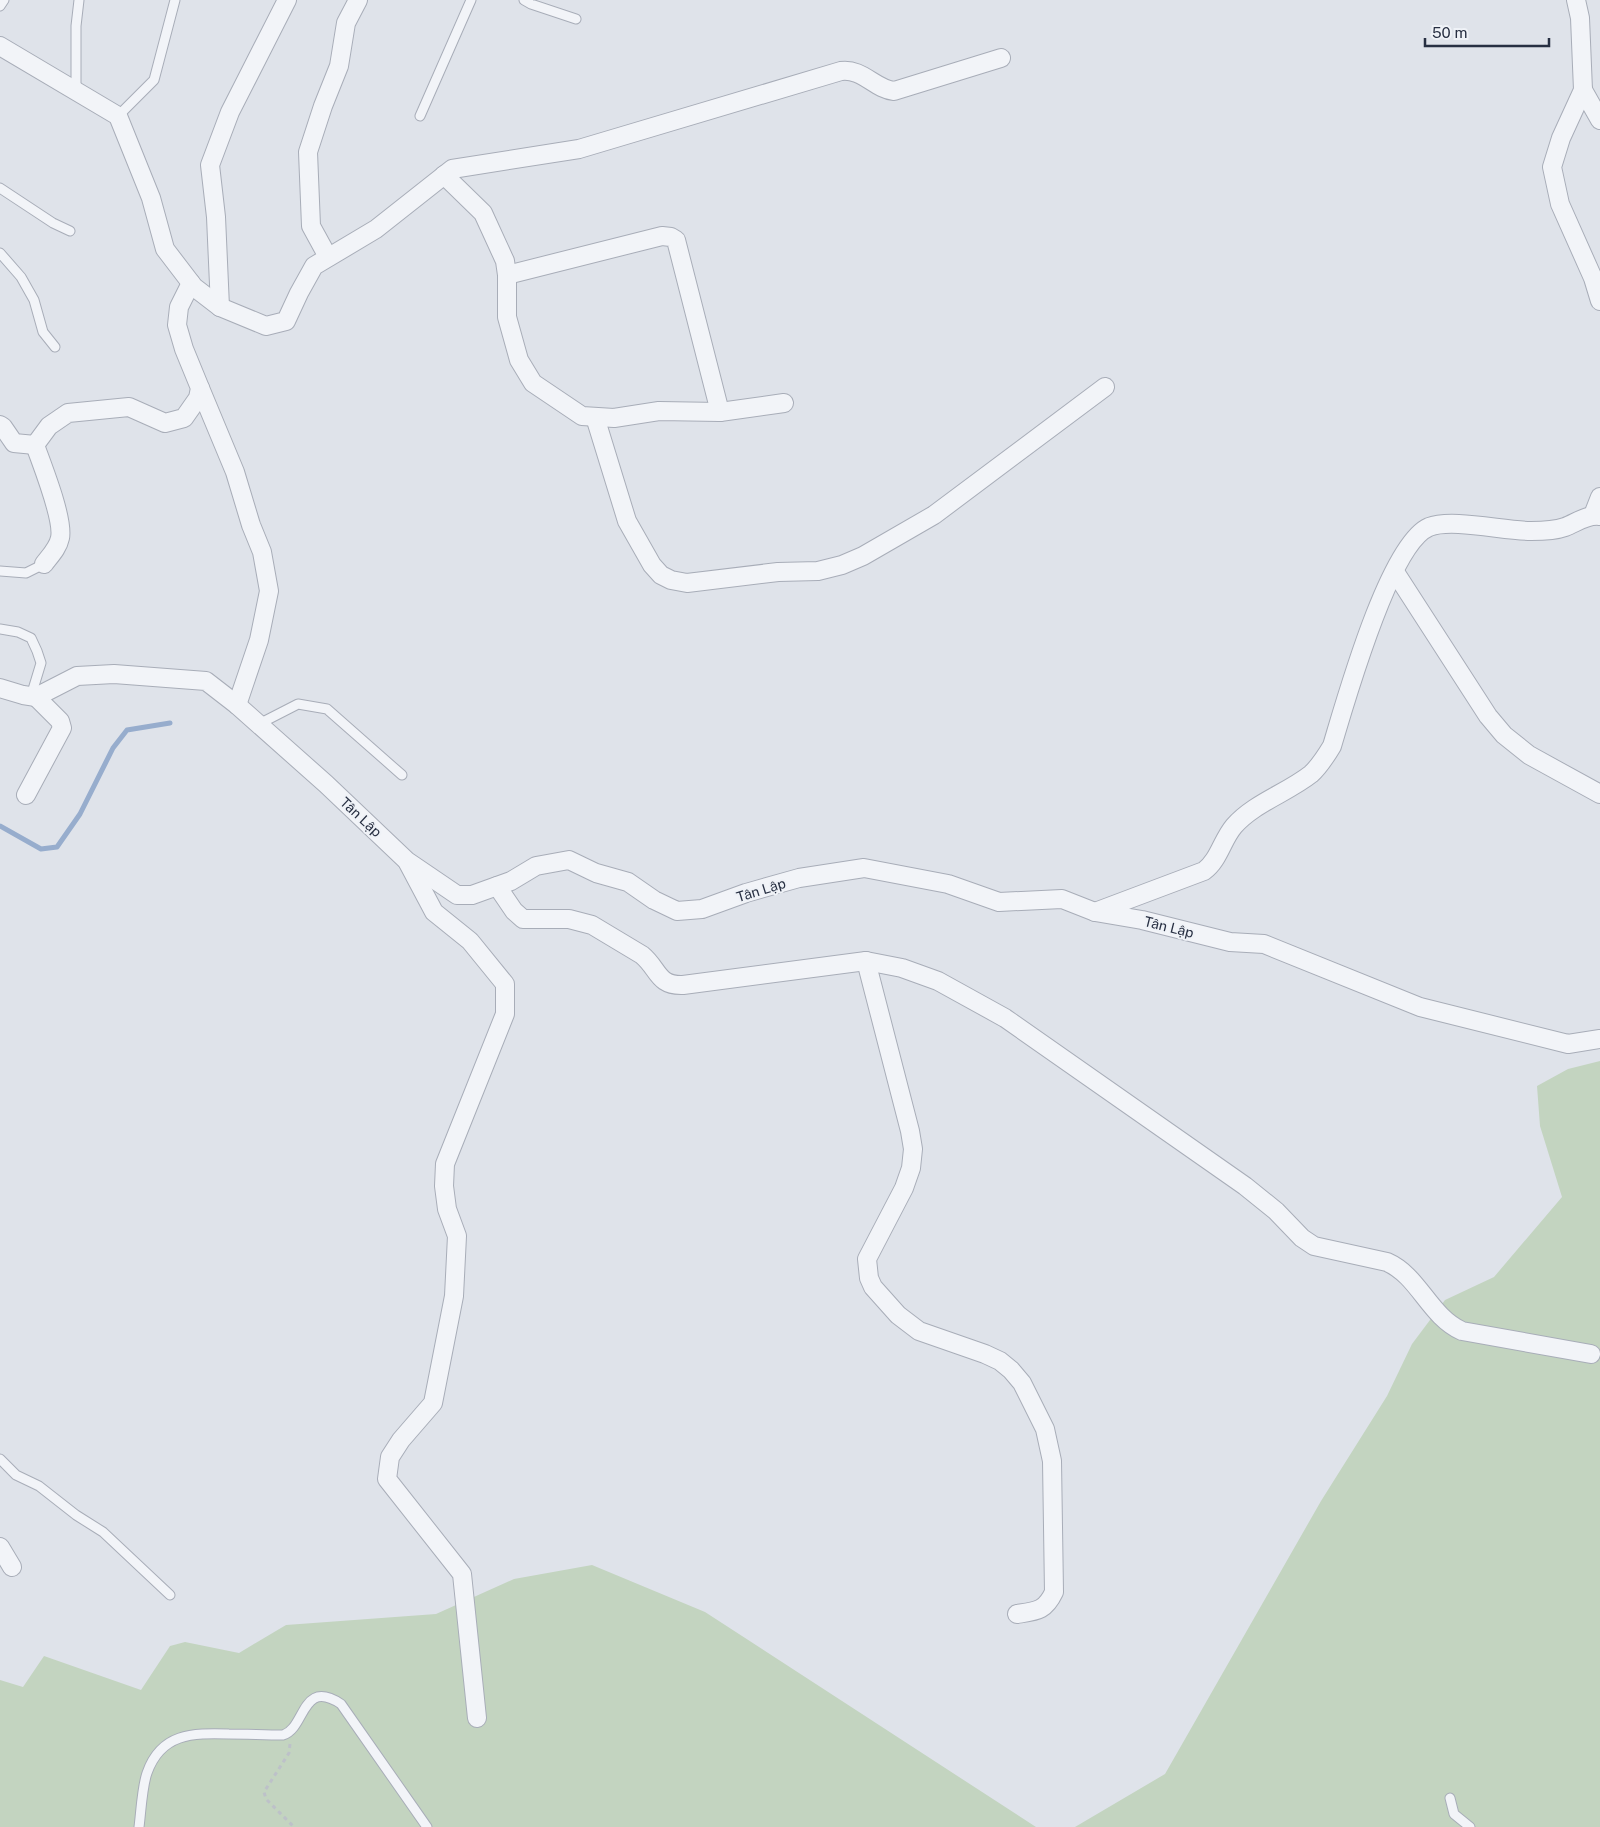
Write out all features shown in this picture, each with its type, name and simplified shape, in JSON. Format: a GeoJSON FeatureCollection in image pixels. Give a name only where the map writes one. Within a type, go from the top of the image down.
{"type":"FeatureCollection","features":[{"type":"Feature","properties":{"kind":"street"},"geometry":{"type":"LineString","coordinates":[[220,307],[216,217],[210,165],[230,112],[287,0]]}},
{"type":"Feature","properties":{"kind":"street"},"geometry":{"type":"LineString","coordinates":[[328,257],[311,226],[308,152],[339,66],[346,23],[358,0]]}},
{"type":"Feature","properties":{"kind":"street"},"geometry":{"type":"LineString","coordinates":[[1576,0],[1580,18],[1582,90],[1552,167],[1560,204],[1593,278],[1600,301]]}},
{"type":"Feature","properties":{"kind":"street"},"geometry":{"type":"LineString","coordinates":[[0,46],[76,89],[118,116],[150,198],[165,248],[191,283],[220,307],[266,326],[286,321],[314,266],[376,228],[452,169],[579,149],[841,70],[854,71],[886,89],[894,91],[1001,58]]}},
{"type":"Feature","properties":{"kind":"street"},"geometry":{"type":"LineString","coordinates":[[1582,90],[1600,120]]}},
{"type":"Feature","properties":{"kind":"street"},"geometry":{"type":"LineString","coordinates":[[444,175],[483,213],[505,261],[507,317],[519,360],[534,383],[582,416],[614,418],[659,411],[720,412],[784,403]]}},
{"type":"Feature","properties":{"kind":"street"},"geometry":{"type":"LineString","coordinates":[[507,275],[662,236],[671,237],[676,240],[720,412]]}},
{"type":"Feature","properties":{"kind":"street"},"geometry":{"type":"LineString","coordinates":[[191,283],[180,307],[177,325],[184,350],[235,472],[262,552],[269,592],[259,640],[237,705]]}},
{"type":"Feature","properties":{"kind":"street"},"geometry":{"type":"LineString","coordinates":[[595,417],[628,521],[652,565],[661,575],[671,580],[687,583],[778,572],[818,571],[842,565],[863,556],[934,515],[1105,387]]}},
{"type":"Feature","properties":{"kind":"street"},"geometry":{"type":"LineString","coordinates":[[36,445],[49,426],[68,412],[129,408],[165,423],[184,418],[198,398],[200,388]]}},
{"type":"Feature","properties":{"kind":"street"},"geometry":{"type":"LineString","coordinates":[[0,425],[14,443],[36,445]]}},
{"type":"Feature","properties":{"kind":"street"},"geometry":{"type":"LineString","coordinates":[[36,445],[61,525],[60,539],[44,564]]}},
{"type":"Feature","properties":{"kind":"street"},"geometry":{"type":"LineString","coordinates":[[1095,912],[1204,871],[1213,861],[1226,837],[1241,819],[1311,774],[1323,760],[1332,746],[1367,633],[1394,572],[1414,538],[1430,527],[1443,524],[1522,531],[1547,531],[1596,515],[1600,497]]}},
{"type":"Feature","properties":{"kind":"street"},"geometry":{"type":"LineString","coordinates":[[1394,572],[1488,716],[1504,735],[1529,755],[1600,794]]}},
{"type":"Feature","properties":{"kind":"street","name":"Tân Lập"},"geometry":{"type":"LineString","coordinates":[[33,697],[77,676],[114,674],[206,681],[259,724],[407,861],[458,895],[472,895],[511,881],[536,866],[569,860],[596,873],[628,882],[654,900],[677,912],[702,909],[746,893],[799,878],[864,868],[948,884],[1000,902],[1062,899],[1095,912],[1142,920],[1230,942],[1264,944],[1420,1006],[1568,1044],[1600,1040]]}},
{"type":"Feature","properties":{"kind":"street"},"geometry":{"type":"LineString","coordinates":[[0,688],[33,697],[60,721],[62,728],[26,795]]}},
{"type":"Feature","properties":{"kind":"street"},"geometry":{"type":"LineString","coordinates":[[407,861],[434,912],[470,941],[505,984],[505,1014],[445,1164],[444,1186],[447,1209],[456,1236],[454,1296],[433,1403],[400,1440],[390,1457],[387,1479],[462,1574],[477,1718]]}},
{"type":"Feature","properties":{"kind":"street"},"geometry":{"type":"LineString","coordinates":[[497,886],[514,911],[523,919],[569,919],[592,925],[642,955],[648,960],[658,976],[670,984],[683,985],[866,961],[902,968],[938,981],[1005,1018],[1245,1186],[1314,1246],[1387,1262],[1396,1266],[1404,1272],[1438,1313],[1452,1326],[1462,1331],[1591,1354]]}},
{"type":"Feature","properties":{"kind":"street"},"geometry":{"type":"LineString","coordinates":[[866,961],[913,1149],[911,1168],[904,1188],[867,1259],[869,1278],[873,1286],[908,1324],[933,1337],[970,1347],[1000,1361],[1012,1370],[1022,1383],[1049,1444],[1052,1461],[1054,1592],[1045,1606],[1038,1610],[1017,1614]]}},
{"type":"Feature","properties":{"kind":"street"},"geometry":{"type":"LineString","coordinates":[[0,1547],[12,1567]]}},
{"type":"Feature","properties":{"kind":"lane"},"geometry":{"type":"LineString","coordinates":[[0,6],[4,0]]}},
{"type":"Feature","properties":{"kind":"lane"},"geometry":{"type":"LineString","coordinates":[[76,89],[76,26],[79,0]]}},
{"type":"Feature","properties":{"kind":"lane"},"geometry":{"type":"LineString","coordinates":[[118,116],[154,80],[175,0]]}},
{"type":"Feature","properties":{"kind":"lane"},"geometry":{"type":"LineString","coordinates":[[420,116],[470,0]]}},
{"type":"Feature","properties":{"kind":"lane"},"geometry":{"type":"LineString","coordinates":[[524,0],[576,19]]}},
{"type":"Feature","properties":{"kind":"lane"},"geometry":{"type":"LineString","coordinates":[[0,188],[53,223],[70,231]]}},
{"type":"Feature","properties":{"kind":"lane"},"geometry":{"type":"LineString","coordinates":[[0,253],[21,277],[34,300],[43,332],[55,347]]}},
{"type":"Feature","properties":{"kind":"lane"},"geometry":{"type":"LineString","coordinates":[[0,571],[26,573],[44,564]]}},
{"type":"Feature","properties":{"kind":"lane"},"geometry":{"type":"LineString","coordinates":[[0,629],[18,632],[31,638],[41,663],[33,697]]}},
{"type":"Feature","properties":{"kind":"lane"},"geometry":{"type":"LineString","coordinates":[[259,724],[298,704],[327,709],[402,775]]}},
{"type":"Feature","properties":{"kind":"lane"},"geometry":{"type":"LineString","coordinates":[[0,1459],[16,1475],[39,1486],[76,1515],[103,1532],[170,1594]]}},
{"type":"Feature","properties":{"kind":"lane"},"geometry":{"type":"LineString","coordinates":[[139,1827],[146,1774],[155,1757],[168,1743],[181,1736],[197,1733],[289,1734],[293,1730],[306,1704],[323,1696],[332,1698],[341,1704],[427,1827]]}},
{"type":"Feature","properties":{"kind":"lane"},"geometry":{"type":"LineString","coordinates":[[1450,1798],[1454,1814],[1470,1827]]}},
{"type":"Feature","properties":{"kind":"path"},"geometry":{"type":"LineString","coordinates":[[289,1734],[289,1753],[264,1792],[266,1799],[294,1827]]}},
{"type":"Feature","properties":{"kind":"green space"},"geometry":{"type":"Polygon","coordinates":[[[1600,1061],[1600,1827],[1075,1827],[1165,1774],[1321,1501],[1387,1396],[1412,1344],[1445,1300],[1494,1277],[1562,1197],[1540,1126],[1537,1086],[1568,1069],[1600,1061]]]}},
{"type":"Feature","properties":{"kind":"green space"},"geometry":{"type":"Polygon","coordinates":[[[592,1565],[705,1612],[1036,1827],[0,1827],[0,1680],[23,1687],[44,1656],[141,1690],[170,1646],[185,1642],[239,1653],[286,1625],[436,1614],[514,1579],[592,1565]]]}},
{"type":"Feature","properties":{"kind":"waterway"},"geometry":{"type":"LineString","coordinates":[[0,826],[41,849],[57,847],[80,814],[113,748],[127,730],[170,723]]}}]}
